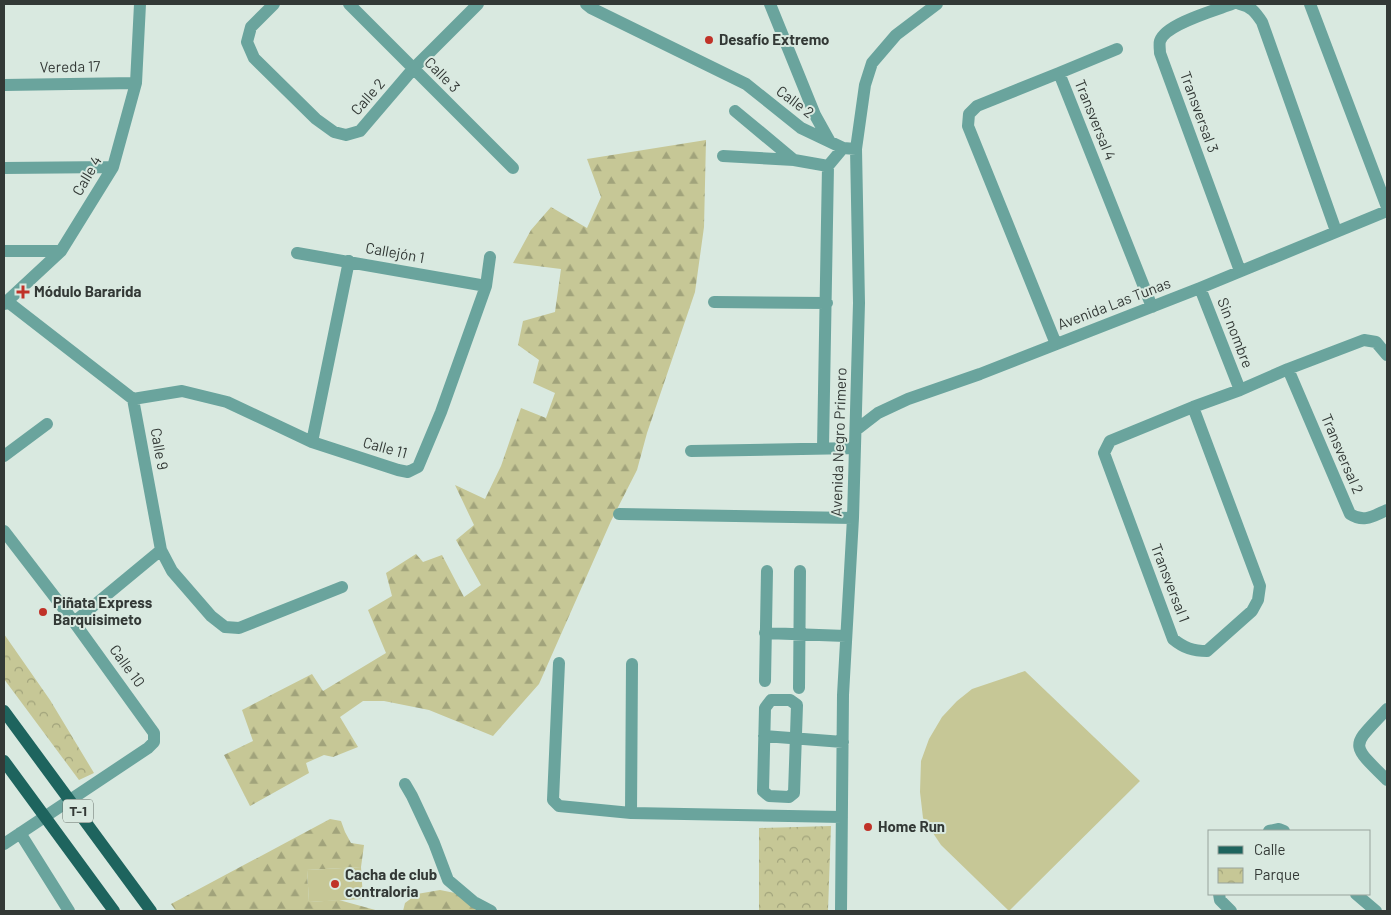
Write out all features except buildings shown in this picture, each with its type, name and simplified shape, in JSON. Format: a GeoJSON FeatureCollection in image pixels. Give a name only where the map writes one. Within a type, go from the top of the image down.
{"type":"FeatureCollection","features":[{"type":"Feature","properties":{"kind":"main road","name":"T-1"},"geometry":{"type":"LineString","coordinates":[[4,711],[151,911]]}},
{"type":"Feature","properties":{"kind":"main road","name":"T-1"},"geometry":{"type":"LineString","coordinates":[[4,761],[114,911]]}},
{"type":"Feature","properties":{"kind":"street","name":"Calle 4"},"geometry":{"type":"LineString","coordinates":[[6,303],[60,251],[113,167],[136,83],[140,4]]}},
{"type":"Feature","properties":{"kind":"street","name":"Calle 2"},"geometry":{"type":"LineString","coordinates":[[274,4],[251,27],[247,42],[254,58],[316,119],[334,132],[346,135],[360,131],[413,69],[478,4]]}},
{"type":"Feature","properties":{"kind":"street","name":"Calle 3"},"geometry":{"type":"LineString","coordinates":[[348,4],[513,168]]}},
{"type":"Feature","properties":{"kind":"street","name":"Calle 2"},"geometry":{"type":"LineString","coordinates":[[586,4],[746,84],[801,128],[843,148],[856,149]]}},
{"type":"Feature","properties":{"kind":"street"},"geometry":{"type":"LineString","coordinates":[[770,4],[815,115],[830,142]]}},
{"type":"Feature","properties":{"kind":"street","name":"Avenida Negro Primero"},"geometry":{"type":"LineString","coordinates":[[841,911],[846,636],[853,518],[859,303],[856,149],[865,85],[872,63],[896,35],[935,4]]}},
{"type":"Feature","properties":{"kind":"street","name":"Transversal 3"},"geometry":{"type":"LineString","coordinates":[[1232,4],[1174,26],[1165,33],[1160,42],[1160,53],[1240,271]]}},
{"type":"Feature","properties":{"kind":"street"},"geometry":{"type":"LineString","coordinates":[[1240,4],[1247,5],[1262,22],[1336,231]]}},
{"type":"Feature","properties":{"kind":"street"},"geometry":{"type":"LineString","coordinates":[[1310,4],[1387,206]]}},
{"type":"Feature","properties":{"kind":"street"},"geometry":{"type":"LineString","coordinates":[[1059,73],[1117,49]]}},
{"type":"Feature","properties":{"kind":"street","name":"Transversal 4"},"geometry":{"type":"LineString","coordinates":[[1056,344],[968,126],[970,114],[977,106],[1059,73],[1152,307]]}},
{"type":"Feature","properties":{"kind":"street","name":"Vereda 17"},"geometry":{"type":"LineString","coordinates":[[4,84],[136,83]]}},
{"type":"Feature","properties":{"kind":"street"},"geometry":{"type":"LineString","coordinates":[[736,111],[794,160]]}},
{"type":"Feature","properties":{"kind":"street"},"geometry":{"type":"LineString","coordinates":[[822,448],[827,303],[828,166],[843,148]]}},
{"type":"Feature","properties":{"kind":"street"},"geometry":{"type":"LineString","coordinates":[[723,156],[794,160],[828,166]]}},
{"type":"Feature","properties":{"kind":"street"},"geometry":{"type":"LineString","coordinates":[[4,168],[113,167]]}},
{"type":"Feature","properties":{"kind":"street","name":"Avenida Las Tunas"},"geometry":{"type":"LineString","coordinates":[[856,430],[878,413],[908,399],[980,374],[1152,307],[1387,211]]}},
{"type":"Feature","properties":{"kind":"street"},"geometry":{"type":"LineString","coordinates":[[4,250],[60,251]]}},
{"type":"Feature","properties":{"kind":"street","name":"Callejón 1"},"geometry":{"type":"LineString","coordinates":[[297,253],[486,286]]}},
{"type":"Feature","properties":{"kind":"street","name":"Calle 11"},"geometry":{"type":"LineString","coordinates":[[134,399],[182,391],[227,402],[312,442],[408,472],[418,467],[441,412],[486,286],[490,257]]}},
{"type":"Feature","properties":{"kind":"street"},"geometry":{"type":"LineString","coordinates":[[312,442],[349,261]]}},
{"type":"Feature","properties":{"kind":"street","name":"Sin nombre"},"geometry":{"type":"LineString","coordinates":[[1200,288],[1240,390]]}},
{"type":"Feature","properties":{"kind":"street"},"geometry":{"type":"LineString","coordinates":[[714,302],[827,303]]}},
{"type":"Feature","properties":{"kind":"street"},"geometry":{"type":"LineString","coordinates":[[6,303],[134,399]]}},
{"type":"Feature","properties":{"kind":"street"},"geometry":{"type":"LineString","coordinates":[[1240,390],[1288,369],[1364,340],[1376,342],[1387,355]]}},
{"type":"Feature","properties":{"kind":"street","name":"Transversal 2"},"geometry":{"type":"LineString","coordinates":[[1288,369],[1350,514],[1357,519],[1369,518],[1387,510]]}},
{"type":"Feature","properties":{"kind":"street","name":"Transversal 1"},"geometry":{"type":"LineString","coordinates":[[1193,407],[1260,586],[1258,600],[1252,610],[1207,651],[1194,651],[1173,639],[1104,453],[1110,441],[1193,407],[1240,390]]}},
{"type":"Feature","properties":{"kind":"street","name":"Calle 9"},"geometry":{"type":"LineString","coordinates":[[134,399],[161,550],[172,571],[211,616],[225,626],[239,628],[342,586]]}},
{"type":"Feature","properties":{"kind":"street"},"geometry":{"type":"LineString","coordinates":[[4,456],[47,424]]}},
{"type":"Feature","properties":{"kind":"street"},"geometry":{"type":"LineString","coordinates":[[691,451],[855,448]]}},
{"type":"Feature","properties":{"kind":"street"},"geometry":{"type":"LineString","coordinates":[[619,514],[853,518]]}},
{"type":"Feature","properties":{"kind":"street","name":"Calle 10"},"geometry":{"type":"LineString","coordinates":[[4,532],[74,622],[154,733],[154,742],[148,748],[70,799]]}},
{"type":"Feature","properties":{"kind":"street"},"geometry":{"type":"LineString","coordinates":[[74,622],[161,550]]}},
{"type":"Feature","properties":{"kind":"street"},"geometry":{"type":"LineString","coordinates":[[765,681],[767,571]]}},
{"type":"Feature","properties":{"kind":"street"},"geometry":{"type":"LineString","coordinates":[[799,688],[800,571]]}},
{"type":"Feature","properties":{"kind":"street"},"geometry":{"type":"LineString","coordinates":[[765,633],[846,636]]}},
{"type":"Feature","properties":{"kind":"street"},"geometry":{"type":"LineString","coordinates":[[559,663],[552,800],[558,806],[631,812],[842,817]]}},
{"type":"Feature","properties":{"kind":"street"},"geometry":{"type":"LineString","coordinates":[[631,812],[632,664]]}},
{"type":"Feature","properties":{"kind":"street"},"geometry":{"type":"LineString","coordinates":[[771,700],[790,700],[797,705],[796,738],[794,793],[789,797],[768,796],[763,791],[764,708],[771,700]]}},
{"type":"Feature","properties":{"kind":"street"},"geometry":{"type":"LineString","coordinates":[[1387,709],[1359,739],[1358,748],[1363,756],[1387,780]]}},
{"type":"Feature","properties":{"kind":"street"},"geometry":{"type":"LineString","coordinates":[[764,736],[843,742]]}},
{"type":"Feature","properties":{"kind":"street"},"geometry":{"type":"LineString","coordinates":[[405,784],[434,843],[448,880],[474,902],[491,911]]}},
{"type":"Feature","properties":{"kind":"street"},"geometry":{"type":"LineString","coordinates":[[4,844],[70,799]]}},
{"type":"Feature","properties":{"kind":"street"},"geometry":{"type":"LineString","coordinates":[[20,833],[69,911]]}},
{"type":"Feature","properties":{"kind":"street"},"geometry":{"type":"LineString","coordinates":[[1219,895],[1220,900],[1231,911]]}},
{"type":"Feature","properties":{"kind":"street"},"geometry":{"type":"LineString","coordinates":[[1357,895],[1376,911]]}},
{"type":"Feature","properties":{"kind":"green space"},"geometry":{"type":"Polygon","coordinates":[[[706,140],[704,227],[695,292],[647,433],[637,470],[611,521],[539,684],[493,736],[429,710],[384,701],[363,701],[340,717],[358,747],[333,757],[324,755],[306,763],[309,773],[250,806],[224,755],[253,741],[242,710],[312,674],[323,691],[386,653],[368,610],[392,596],[386,573],[416,554],[423,562],[442,555],[464,597],[481,585],[456,540],[474,525],[455,485],[485,499],[501,466],[521,408],[546,418],[555,393],[533,383],[539,360],[518,345],[523,321],[555,312],[561,269],[513,263],[531,230],[551,207],[587,228],[601,197],[587,159],[706,140]]]}},
{"type":"Feature","properties":{"kind":"green space"},"geometry":{"type":"Polygon","coordinates":[[[4,634],[50,700],[94,773],[79,780],[4,679],[4,634]]]}},
{"type":"Feature","properties":{"kind":"green space"},"geometry":{"type":"Polygon","coordinates":[[[1025,671],[1140,781],[1009,911],[941,845],[923,818],[920,792],[921,761],[929,739],[942,717],[957,701],[972,689],[1025,671]]]}},
{"type":"Feature","properties":{"kind":"green space"},"geometry":{"type":"Polygon","coordinates":[[[330,819],[341,821],[351,843],[364,845],[361,867],[307,870],[309,902],[339,900],[379,911],[176,911],[171,904],[330,819]]]}},
{"type":"Feature","properties":{"kind":"green space"},"geometry":{"type":"Polygon","coordinates":[[[831,826],[828,911],[759,911],[759,828],[831,826]]]}},
{"type":"Feature","properties":{"kind":"green space","name":"Cacha de club contraloria"},"geometry":{"type":"Polygon","coordinates":[[[361,867],[363,899],[309,902],[307,870],[361,867]]]}},
{"type":"Feature","properties":{"kind":"green space"},"geometry":{"type":"Polygon","coordinates":[[[440,890],[465,895],[495,911],[403,911],[405,903],[417,894],[440,890]]]}},
{"type":"Feature","properties":{"kind":"place","name":"Desafío Extremo"},"geometry":{"type":"Point","coordinates":[709,40]}},
{"type":"Feature","properties":{"kind":"place","name":"Módulo Bararida"},"geometry":{"type":"Point","coordinates":[23,292]}},
{"type":"Feature","properties":{"kind":"place","name":"Piñata Express Barquisimeto"},"geometry":{"type":"Point","coordinates":[43,612]}},
{"type":"Feature","properties":{"kind":"place","name":"Home Run"},"geometry":{"type":"Point","coordinates":[868,827]}},
{"type":"Feature","properties":{"kind":"place","name":"Cacha de club contraloria"},"geometry":{"type":"Point","coordinates":[335,884]}}]}
